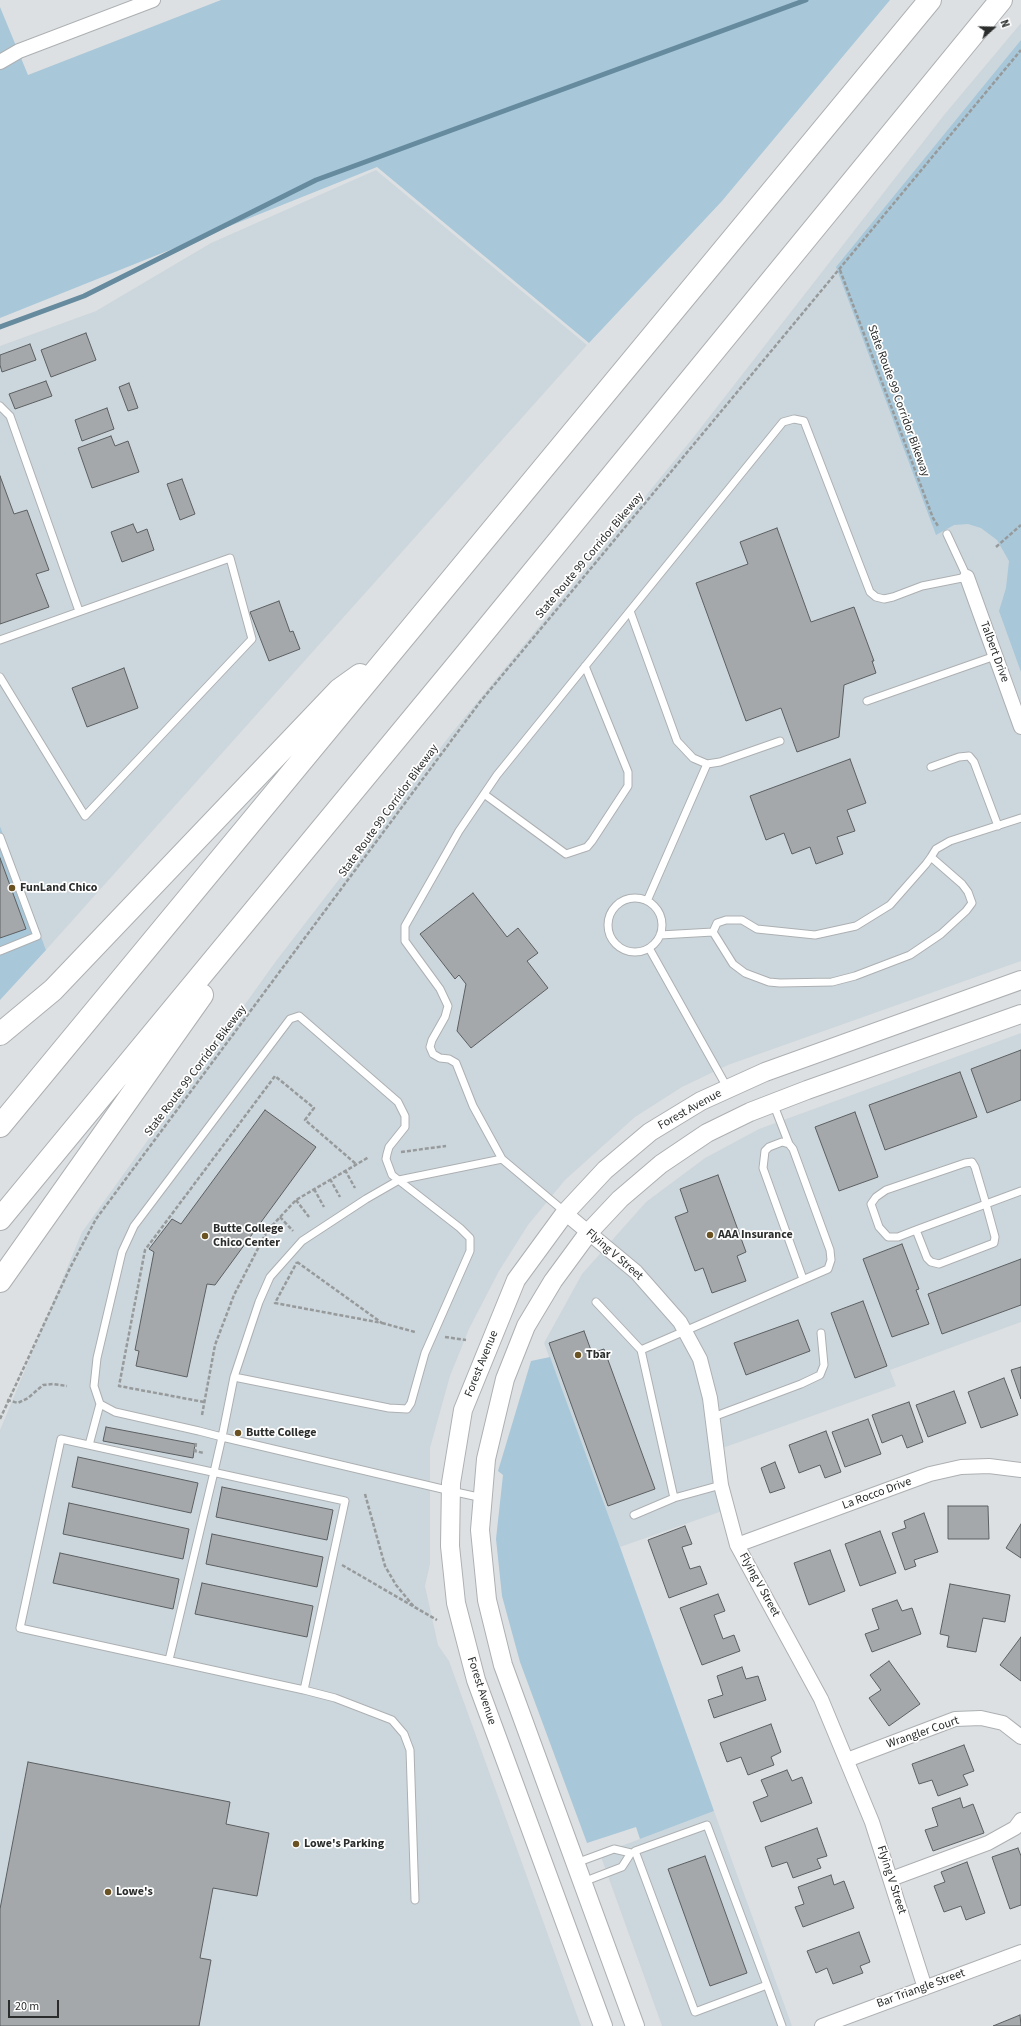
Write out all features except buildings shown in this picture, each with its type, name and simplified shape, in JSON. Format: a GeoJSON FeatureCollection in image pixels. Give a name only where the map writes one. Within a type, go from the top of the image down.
{"type":"FeatureCollection","features":[{"type":"Feature","properties":{"kind":"highway"},"geometry":{"type":"LineString","coordinates":[[0,1126],[930,0]]}},
{"type":"Feature","properties":{"kind":"highway"},"geometry":{"type":"LineString","coordinates":[[0,1219],[270,893],[1001,0]]}},
{"type":"Feature","properties":{"kind":"highway"},"geometry":{"type":"LineString","coordinates":[[0,1034],[53,990],[339,690],[391,651]]}},
{"type":"Feature","properties":{"kind":"highway"},"geometry":{"type":"LineString","coordinates":[[0,1282],[178,1031],[270,893]]}},
{"type":"Feature","properties":{"kind":"street"},"geometry":{"type":"LineString","coordinates":[[0,62],[19,51],[153,0]]}},
{"type":"Feature","properties":{"kind":"street","name":"Talbert Drive"},"geometry":{"type":"LineString","coordinates":[[967,577],[1021,727]]}},
{"type":"Feature","properties":{"kind":"street","name":"Forest Avenue"},"geometry":{"type":"LineString","coordinates":[[603,2026],[476,1680],[456,1603],[450,1546],[451,1491],[463,1410],[516,1280],[565,1213],[605,1170],[650,1132],[701,1101],[765,1072],[1021,980]]}},
{"type":"Feature","properties":{"kind":"street"},"geometry":{"type":"LineString","coordinates":[[635,2026],[500,1651],[487,1600],[480,1530],[486,1459],[505,1379],[526,1326],[553,1281],[589,1232],[620,1199],[661,1164],[707,1133],[773,1103],[1021,1014]]}},
{"type":"Feature","properties":{"kind":"street","name":"Flying V Street"},"geometry":{"type":"LineString","coordinates":[[565,1213],[636,1272],[680,1322],[700,1359],[710,1398],[721,1486],[738,1545],[822,1699],[872,1822],[925,1988]]}},
{"type":"Feature","properties":{"kind":"street","name":"La Rocco Drive"},"geometry":{"type":"LineString","coordinates":[[738,1545],[930,1474],[961,1467],[990,1466],[1021,1470]]}},
{"type":"Feature","properties":{"kind":"street","name":"Wrangler Court"},"geometry":{"type":"LineString","coordinates":[[847,1760],[955,1719],[981,1718],[1003,1724],[1021,1737]]}},
{"type":"Feature","properties":{"kind":"street"},"geometry":{"type":"LineString","coordinates":[[891,1879],[988,1843],[1014,1828],[1021,1820]]}},
{"type":"Feature","properties":{"kind":"street","name":"Bar Triangle Street"},"geometry":{"type":"LineString","coordinates":[[822,2026],[1021,1952]]}},
{"type":"Feature","properties":{"kind":"lane"},"geometry":{"type":"LineString","coordinates":[[0,406],[10,416],[79,611]]}},
{"type":"Feature","properties":{"kind":"lane"},"geometry":{"type":"LineString","coordinates":[[565,1213],[502,1159],[473,1106],[456,1063],[433,1054],[430,1046],[445,1016],[448,1006],[440,989],[405,941],[406,926],[459,831],[497,775],[782,422],[794,419],[804,421],[870,592],[876,597],[884,599],[922,586],[967,577],[947,534]]}},
{"type":"Feature","properties":{"kind":"lane"},"geometry":{"type":"LineString","coordinates":[[0,640],[230,558],[252,639],[85,816],[0,677]]}},
{"type":"Feature","properties":{"kind":"lane"},"geometry":{"type":"LineString","coordinates":[[630,611],[677,741],[693,758],[707,764],[720,762],[780,741]]}},
{"type":"Feature","properties":{"kind":"lane"},"geometry":{"type":"LineString","coordinates":[[867,701],[995,656]]}},
{"type":"Feature","properties":{"kind":"lane"},"geometry":{"type":"LineString","coordinates":[[484,794],[566,854],[587,847],[592,841],[628,786],[628,772],[585,666]]}},
{"type":"Feature","properties":{"kind":"lane"},"geometry":{"type":"LineString","coordinates":[[931,767],[959,757],[969,756],[974,762],[998,826]]}},
{"type":"Feature","properties":{"kind":"lane"},"geometry":{"type":"LineString","coordinates":[[647,900],[707,764]]}},
{"type":"Feature","properties":{"kind":"lane"},"geometry":{"type":"LineString","coordinates":[[713,932],[717,923],[726,920],[742,920],[757,929],[815,935],[856,926],[890,905],[931,857],[936,849],[950,841],[1021,818]]}},
{"type":"Feature","properties":{"kind":"lane"},"geometry":{"type":"LineString","coordinates":[[0,836],[37,936],[0,951]]}},
{"type":"Feature","properties":{"kind":"lane"},"geometry":{"type":"LineString","coordinates":[[713,932],[733,964],[745,973],[769,982],[832,982],[855,976],[910,955],[941,934],[966,911],[972,903],[968,892],[962,884],[931,857]]}},
{"type":"Feature","properties":{"kind":"lane"},"geometry":{"type":"LineString","coordinates":[[634,897],[647,900],[657,909],[661,917],[662,926],[660,935],[656,943],[649,948],[640,952],[631,952],[615,944],[610,936],[608,919],[612,910],[618,904],[634,897]]}},
{"type":"Feature","properties":{"kind":"lane"},"geometry":{"type":"LineString","coordinates":[[660,935],[713,932]]}},
{"type":"Feature","properties":{"kind":"lane"},"geometry":{"type":"LineString","coordinates":[[649,948],[728,1089]]}},
{"type":"Feature","properties":{"kind":"lane"},"geometry":{"type":"LineString","coordinates":[[89,1445],[100,1404],[94,1386],[97,1358],[122,1252],[134,1226],[290,1019],[299,1016],[398,1102],[405,1116],[405,1127],[389,1147],[386,1160],[392,1175],[460,1228],[470,1238],[470,1251],[427,1347],[411,1403],[407,1409],[389,1408],[234,1377]]}},
{"type":"Feature","properties":{"kind":"lane"},"geometry":{"type":"LineString","coordinates":[[641,1350],[684,1330],[828,1269],[831,1260],[830,1250],[793,1149],[789,1144],[773,1103]]}},
{"type":"Feature","properties":{"kind":"lane"},"geometry":{"type":"LineString","coordinates":[[789,1144],[782,1142],[769,1147],[765,1151],[763,1168],[803,1279]]}},
{"type":"Feature","properties":{"kind":"lane"},"geometry":{"type":"LineString","coordinates":[[168,1660],[214,1472],[234,1377],[259,1302],[270,1277],[302,1240],[366,1199],[399,1180],[502,1159]]}},
{"type":"Feature","properties":{"kind":"lane"},"geometry":{"type":"LineString","coordinates":[[916,1230],[927,1258],[931,1262],[939,1264],[948,1262],[994,1243],[995,1237],[986,1204],[975,1167],[972,1162],[886,1190],[876,1197],[872,1204],[879,1227],[888,1237],[898,1237],[916,1230],[986,1204],[1021,1191]]}},
{"type":"Feature","properties":{"kind":"lane"},"geometry":{"type":"LineString","coordinates":[[596,1302],[641,1350],[674,1498]]}},
{"type":"Feature","properties":{"kind":"lane"},"geometry":{"type":"LineString","coordinates":[[713,1417],[801,1384],[820,1375],[824,1365],[821,1333]]}},
{"type":"Feature","properties":{"kind":"lane"},"geometry":{"type":"LineString","coordinates":[[100,1404],[115,1412],[483,1498]]}},
{"type":"Feature","properties":{"kind":"lane"},"geometry":{"type":"LineString","coordinates":[[304,1690],[345,1501],[61,1439],[20,1628],[304,1690],[335,1698],[392,1720],[404,1734],[410,1750],[415,1900]]}},
{"type":"Feature","properties":{"kind":"lane"},"geometry":{"type":"LineString","coordinates":[[634,1514],[674,1498],[721,1486]]}},
{"type":"Feature","properties":{"kind":"lane"},"geometry":{"type":"LineString","coordinates":[[576,1863],[614,1849],[633,1852],[706,1825],[782,2026]]}},
{"type":"Feature","properties":{"kind":"lane"},"geometry":{"type":"LineString","coordinates":[[583,1882],[622,1867],[633,1852]]}},
{"type":"Feature","properties":{"kind":"lane"},"geometry":{"type":"LineString","coordinates":[[633,1852],[695,2012],[767,1985]]}},
{"type":"Feature","properties":{"kind":"path","name":"State Route 99 Corridor Bikeway"},"geometry":{"type":"LineString","coordinates":[[0,1418],[7,1400],[96,1219],[480,702],[1021,50]]}},
{"type":"Feature","properties":{"kind":"path","name":"State Route 99 Corridor Bikeway"},"geometry":{"type":"LineString","coordinates":[[840,269],[932,518],[938,527],[947,534]]}},
{"type":"Feature","properties":{"kind":"path"},"geometry":{"type":"LineString","coordinates":[[996,547],[1021,525]]}},
{"type":"Feature","properties":{"kind":"path"},"geometry":{"type":"LineString","coordinates":[[204,1402],[119,1386],[145,1250],[275,1076],[314,1108],[305,1120],[356,1164]]}},
{"type":"Feature","properties":{"kind":"path"},"geometry":{"type":"LineString","coordinates":[[399,1152],[446,1146]]}},
{"type":"Feature","properties":{"kind":"path"},"geometry":{"type":"LineString","coordinates":[[202,1415],[215,1345],[234,1295],[265,1236],[280,1216],[296,1200],[369,1157]]}},
{"type":"Feature","properties":{"kind":"path"},"geometry":{"type":"LineString","coordinates":[[345,1170],[355,1188]]}},
{"type":"Feature","properties":{"kind":"path"},"geometry":{"type":"LineString","coordinates":[[330,1179],[340,1197]]}},
{"type":"Feature","properties":{"kind":"path"},"geometry":{"type":"LineString","coordinates":[[314,1189],[324,1207]]}},
{"type":"Feature","properties":{"kind":"path"},"geometry":{"type":"LineString","coordinates":[[296,1200],[309,1218]]}},
{"type":"Feature","properties":{"kind":"path"},"geometry":{"type":"LineString","coordinates":[[280,1216],[293,1231]]}},
{"type":"Feature","properties":{"kind":"path"},"geometry":{"type":"LineString","coordinates":[[265,1236],[279,1247]]}},
{"type":"Feature","properties":{"kind":"path"},"geometry":{"type":"LineString","coordinates":[[382,1323],[297,1262],[275,1303],[382,1323],[415,1332]]}},
{"type":"Feature","properties":{"kind":"path"},"geometry":{"type":"LineString","coordinates":[[441,1336],[466,1340]]}},
{"type":"Feature","properties":{"kind":"path"},"geometry":{"type":"LineString","coordinates":[[7,1400],[18,1403],[28,1398],[43,1385],[53,1384],[67,1386]]}},
{"type":"Feature","properties":{"kind":"path"},"geometry":{"type":"LineString","coordinates":[[197,1438],[195,1451],[204,1453]]}},
{"type":"Feature","properties":{"kind":"path"},"geometry":{"type":"LineString","coordinates":[[365,1494],[385,1566],[396,1585],[415,1608]]}},
{"type":"Feature","properties":{"kind":"path"},"geometry":{"type":"LineString","coordinates":[[349,1569],[437,1620]]}},
{"type":"Feature","properties":{"kind":"shaded area"},"geometry":{"type":"Polygon","coordinates":[[[221,0],[890,0],[722,201],[589,343],[377,167],[0,318],[0,7],[28,75],[221,0]]]}},
{"type":"Feature","properties":{"kind":"shaded area"},"geometry":{"type":"Polygon","coordinates":[[[1021,23],[1021,961],[728,1065],[682,1087],[635,1117],[565,1180],[528,1225],[499,1271],[469,1329],[450,1376],[430,1448],[430,1564],[425,1586],[438,1645],[449,1661],[581,2026],[0,2026],[0,1430],[82,1232],[276,961],[451,734],[692,439],[944,115],[1021,23]]]}},
{"type":"Feature","properties":{"kind":"shaded area"},"geometry":{"type":"Polygon","coordinates":[[[1021,40],[1021,672],[999,611],[1006,588],[1009,561],[997,540],[981,528],[968,524],[954,525],[936,535],[836,267],[1021,40]]]}},
{"type":"Feature","properties":{"kind":"shaded area"},"geometry":{"type":"Polygon","coordinates":[[[376,170],[587,345],[46,950],[0,826],[0,346],[96,311],[211,243],[376,170]]]}},
{"type":"Feature","properties":{"kind":"shaded area","name":"FunLand Chico"},"geometry":{"type":"Polygon","coordinates":[[[0,826],[46,950],[0,1000],[0,826]]]}},
{"type":"Feature","properties":{"kind":"shaded area"},"geometry":{"type":"Polygon","coordinates":[[[1021,1033],[1021,1322],[890,1370],[896,1386],[717,1450],[728,1509],[620,1547],[544,1343],[582,1274],[646,1202],[705,1158],[759,1129],[1021,1033]]]}},
{"type":"Feature","properties":{"kind":"shaded area"},"geometry":{"type":"Polygon","coordinates":[[[550,1357],[620,1547],[714,1811],[640,1839],[636,1827],[587,1843],[520,1662],[502,1596],[496,1539],[503,1475],[498,1471],[531,1361],[550,1357]]]}},
{"type":"Feature","properties":{"kind":"shaded area"},"geometry":{"type":"Polygon","coordinates":[[[714,1811],[792,2026],[662,2026],[600,1854],[714,1811]]]}},
{"type":"Feature","properties":{"kind":"waterway"},"geometry":{"type":"LineString","coordinates":[[0,327],[84,296],[316,180],[806,0]]}},
{"type":"Feature","properties":{"kind":"place","name":"FunLand Chico"},"geometry":{"type":"Point","coordinates":[12,888]}},
{"type":"Feature","properties":{"kind":"place","name":"AAA Insurance"},"geometry":{"type":"Point","coordinates":[710,1235]}},
{"type":"Feature","properties":{"kind":"place","name":"Butte College Chico Center"},"geometry":{"type":"Point","coordinates":[205,1236]}},
{"type":"Feature","properties":{"kind":"place","name":"Tbar"},"geometry":{"type":"Point","coordinates":[578,1355]}},
{"type":"Feature","properties":{"kind":"place","name":"Butte College"},"geometry":{"type":"Point","coordinates":[238,1433]}},
{"type":"Feature","properties":{"kind":"place","name":"Lowe's Parking"},"geometry":{"type":"Point","coordinates":[296,1844]}},
{"type":"Feature","properties":{"kind":"place","name":"Lowe's"},"geometry":{"type":"Point","coordinates":[108,1892]}}]}
